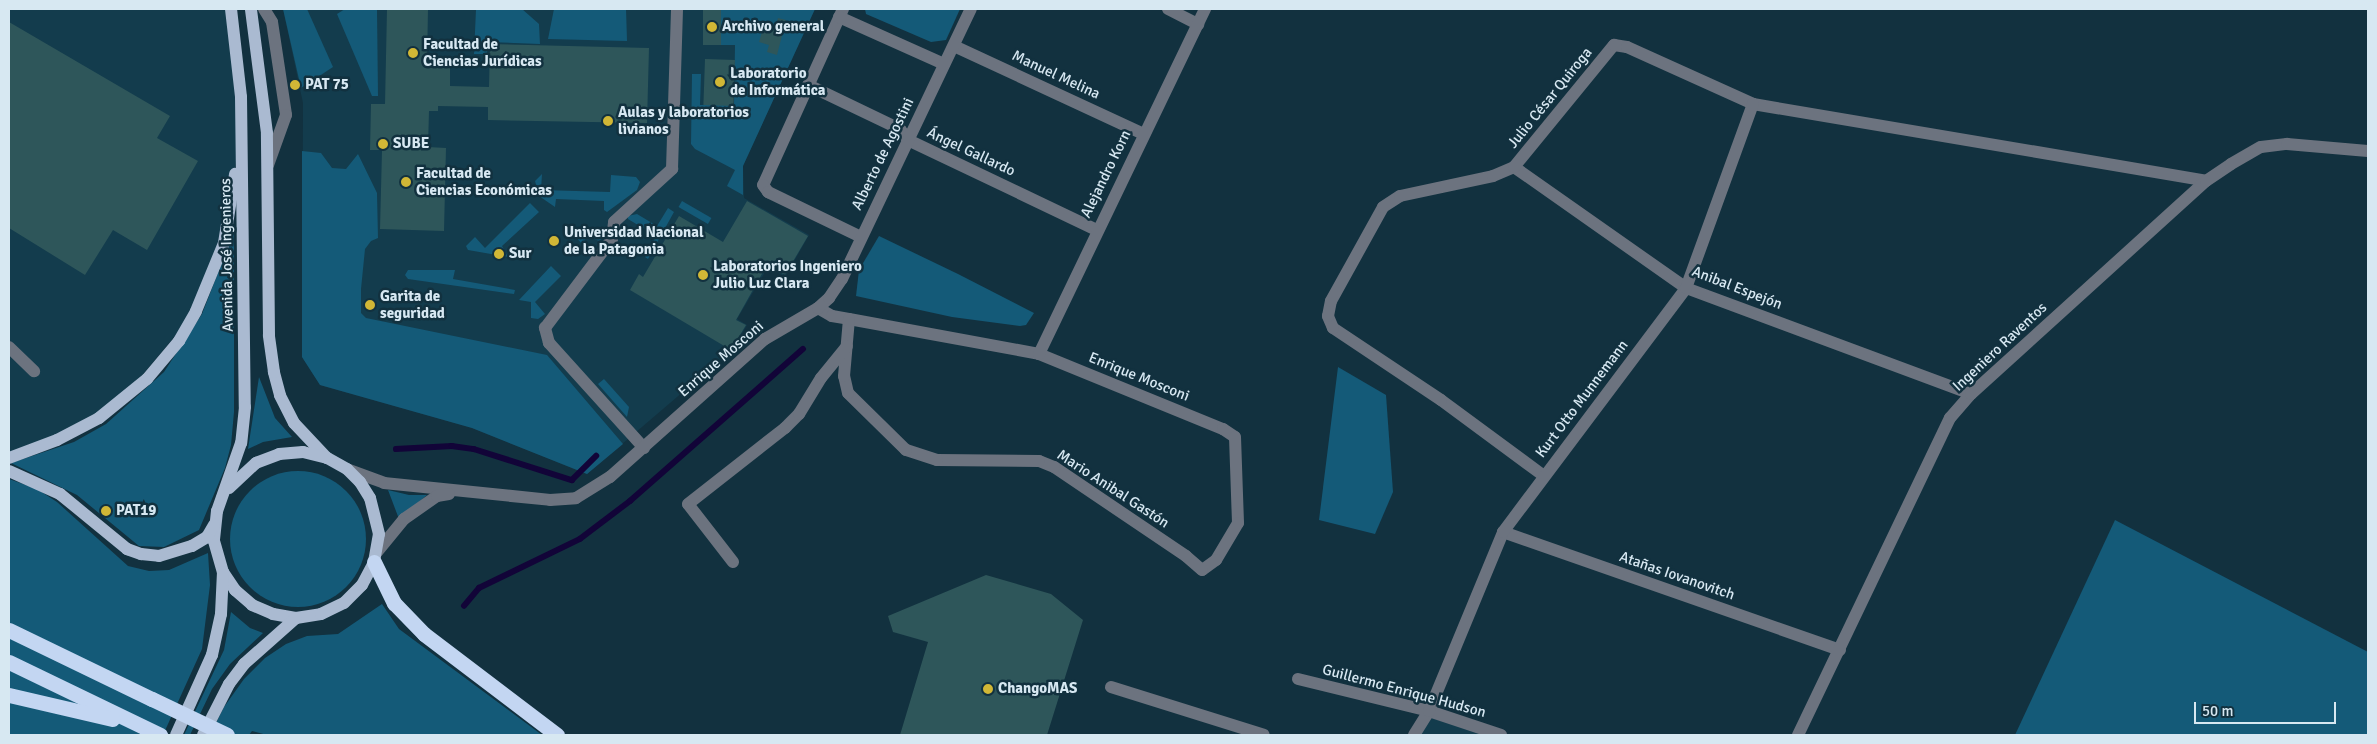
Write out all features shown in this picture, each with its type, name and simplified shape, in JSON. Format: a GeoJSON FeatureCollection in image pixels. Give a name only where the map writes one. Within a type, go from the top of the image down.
{"type":"FeatureCollection","features":[{"type":"Feature","properties":{"kind":"highway"},"geometry":{"type":"LineString","coordinates":[[376,557],[394,603],[424,634],[557,735]]}},
{"type":"Feature","properties":{"kind":"highway"},"geometry":{"type":"LineString","coordinates":[[9,630],[227,735]]}},
{"type":"Feature","properties":{"kind":"highway"},"geometry":{"type":"LineString","coordinates":[[9,662],[160,735]]}},
{"type":"Feature","properties":{"kind":"highway"},"geometry":{"type":"LineString","coordinates":[[9,695],[139,725]]}},
{"type":"Feature","properties":{"kind":"main road","name":"Avenida José Ingenieros"},"geometry":{"type":"LineString","coordinates":[[222,572],[217,557],[214,525],[241,443],[245,407],[241,97],[231,9]]}},
{"type":"Feature","properties":{"kind":"main road","name":"Avenida José Ingenieros"},"geometry":{"type":"LineString","coordinates":[[251,9],[267,133],[269,335],[274,372],[286,410],[326,458]]}},
{"type":"Feature","properties":{"kind":"main road"},"geometry":{"type":"LineString","coordinates":[[9,458],[58,440],[99,418],[147,380],[179,341],[196,312],[224,243],[234,183],[241,97]]}},
{"type":"Feature","properties":{"kind":"main road","name":"Avenida José Ingenieros"},"geometry":{"type":"LineString","coordinates":[[223,498],[236,478],[264,460],[278,454],[303,452],[326,458],[347,469],[360,482],[374,506],[379,534],[376,557]]}},
{"type":"Feature","properties":{"kind":"main road"},"geometry":{"type":"LineString","coordinates":[[9,471],[60,494],[121,544],[141,554],[159,556],[192,546],[207,537],[214,525]]}},
{"type":"Feature","properties":{"kind":"main road"},"geometry":{"type":"LineString","coordinates":[[222,572],[235,590],[252,605],[273,614],[296,618],[321,614],[344,603],[362,585],[376,557]]}},
{"type":"Feature","properties":{"kind":"main road"},"geometry":{"type":"LineString","coordinates":[[176,735],[212,655],[221,614],[222,572]]}},
{"type":"Feature","properties":{"kind":"main road"},"geometry":{"type":"LineString","coordinates":[[203,735],[229,684],[244,664],[296,618]]}},
{"type":"Feature","properties":{"kind":"street"},"geometry":{"type":"LineString","coordinates":[[264,9],[272,22]]}},
{"type":"Feature","properties":{"kind":"street"},"geometry":{"type":"LineString","coordinates":[[267,168],[286,115],[270,9]]}},
{"type":"Feature","properties":{"kind":"street"},"geometry":{"type":"LineString","coordinates":[[644,448],[549,343],[544,328],[612,239],[614,222],[672,168],[677,9]]}},
{"type":"Feature","properties":{"kind":"street","name":"Alberto de Agostini"},"geometry":{"type":"LineString","coordinates":[[818,308],[842,279],[971,9]]}},
{"type":"Feature","properties":{"kind":"street"},"geometry":{"type":"LineString","coordinates":[[1168,9],[1198,24]]}},
{"type":"Feature","properties":{"kind":"street","name":"Alejandro Korn"},"geometry":{"type":"LineString","coordinates":[[1038,354],[1205,9]]}},
{"type":"Feature","properties":{"kind":"street"},"geometry":{"type":"LineString","coordinates":[[861,237],[768,192],[763,181],[841,13],[944,64]]}},
{"type":"Feature","properties":{"kind":"street","name":"Julio César Quiroga"},"geometry":{"type":"LineString","coordinates":[[1544,476],[1442,400],[1334,328],[1328,316],[1331,301],[1383,206],[1400,196],[1493,176],[1514,166],[1614,45],[1627,47],[1753,104]]}},
{"type":"Feature","properties":{"kind":"street","name":"Manuel Melina"},"geometry":{"type":"LineString","coordinates":[[954,46],[1144,134]]}},
{"type":"Feature","properties":{"kind":"street","name":"Ángel Gallardo"},"geometry":{"type":"LineString","coordinates":[[808,85],[900,129],[908,140],[1097,230]]}},
{"type":"Feature","properties":{"kind":"street"},"geometry":{"type":"LineString","coordinates":[[1753,104],[2206,181]]}},
{"type":"Feature","properties":{"kind":"street","name":"Kurt Otto Munnemann"},"geometry":{"type":"LineString","coordinates":[[1414,735],[1429,711],[1503,532],[1686,288],[1753,104]]}},
{"type":"Feature","properties":{"kind":"street","name":"Ingeniero Raventos"},"geometry":{"type":"LineString","coordinates":[[1798,735],[1950,418],[1971,394],[2206,181],[2261,147],[2287,144],[2368,151]]}},
{"type":"Feature","properties":{"kind":"street","name":"Anibal Espejón"},"geometry":{"type":"LineString","coordinates":[[1514,166],[1686,288],[1971,394]]}},
{"type":"Feature","properties":{"kind":"street","name":"Enrique Mosconi"},"geometry":{"type":"LineString","coordinates":[[347,469],[384,482],[456,492],[550,500],[576,498],[610,477],[765,339],[818,308],[832,316],[1038,354],[1223,429]]}},
{"type":"Feature","properties":{"kind":"street","name":"Mario Anibal Gastón"},"geometry":{"type":"LineString","coordinates":[[849,319],[844,376],[848,393],[906,450],[937,460],[1039,461],[1054,467],[1186,556],[1202,570],[1216,560],[1238,523],[1235,437],[1223,429]]}},
{"type":"Feature","properties":{"kind":"street"},"geometry":{"type":"LineString","coordinates":[[733,562],[688,504],[785,428],[799,414],[821,378],[846,346]]}},
{"type":"Feature","properties":{"kind":"street"},"geometry":{"type":"LineString","coordinates":[[9,347],[34,371]]}},
{"type":"Feature","properties":{"kind":"street","name":"Enrique Mosconi"},"geometry":{"type":"LineString","coordinates":[[376,557],[393,530],[409,515],[437,496],[456,492]]}},
{"type":"Feature","properties":{"kind":"street","name":"Atañas Iovanovitch"},"geometry":{"type":"LineString","coordinates":[[1503,532],[1840,650]]}},
{"type":"Feature","properties":{"kind":"street","name":"Guillermo Enrique Hudson"},"geometry":{"type":"LineString","coordinates":[[1298,679],[1429,711],[1501,735]]}},
{"type":"Feature","properties":{"kind":"street"},"geometry":{"type":"LineString","coordinates":[[1111,687],[1264,735]]}},
{"type":"Feature","properties":{"kind":"shaded area"},"geometry":{"type":"Polygon","coordinates":[[[9,9],[231,9],[238,143],[230,216],[196,311],[117,405],[9,458],[9,9]]]}},
{"type":"Feature","properties":{"kind":"shaded area","name":"Universidad Nacional de la Patagonia"},"geometry":{"type":"Polygon","coordinates":[[[283,9],[815,9],[743,166],[744,198],[809,235],[785,277],[768,267],[737,319],[747,325],[732,350],[587,474],[472,428],[320,385],[302,357],[303,103],[283,9]]]}},
{"type":"Feature","properties":{"kind":"shaded area"},"geometry":{"type":"Polygon","coordinates":[[[283,9],[307,9],[333,67],[301,88],[283,9]]]}},
{"type":"Feature","properties":{"kind":"shaded area"},"geometry":{"type":"Polygon","coordinates":[[[345,9],[377,9],[378,96],[372,96],[337,14],[345,9]]]}},
{"type":"Feature","properties":{"kind":"shaded area"},"geometry":{"type":"Polygon","coordinates":[[[476,9],[522,9],[539,24],[540,44],[488,42],[487,54],[474,54],[476,9]]]}},
{"type":"Feature","properties":{"kind":"shaded area"},"geometry":{"type":"Polygon","coordinates":[[[554,9],[626,9],[627,41],[548,39],[554,9]]]}},
{"type":"Feature","properties":{"kind":"shaded area"},"geometry":{"type":"Polygon","coordinates":[[[721,9],[815,9],[743,166],[743,195],[727,186],[735,170],[695,149],[691,144],[692,74],[701,74],[700,105],[734,105],[735,45],[720,45],[721,9]]]}},
{"type":"Feature","properties":{"kind":"shaded area"},"geometry":{"type":"Polygon","coordinates":[[[865,9],[960,9],[946,40],[931,42],[866,14],[865,9]]]}},
{"type":"Feature","properties":{"kind":"shaded area"},"geometry":{"type":"Polygon","coordinates":[[[302,151],[321,153],[332,168],[346,169],[358,154],[377,193],[378,238],[371,241],[365,249],[361,289],[361,313],[366,318],[547,355],[623,444],[587,474],[472,428],[320,385],[302,357],[302,151]]]}},
{"type":"Feature","properties":{"kind":"shaded area"},"geometry":{"type":"Polygon","coordinates":[[[542,174],[541,190],[610,192],[611,175],[636,177],[640,182],[637,190],[607,212],[604,210],[604,201],[556,199],[555,207],[539,196],[535,181],[542,174]]]}},
{"type":"Feature","properties":{"kind":"shaded area"},"geometry":{"type":"Polygon","coordinates":[[[682,201],[711,218],[708,224],[678,207],[682,201]]]}},
{"type":"Feature","properties":{"kind":"shaded area"},"geometry":{"type":"Polygon","coordinates":[[[530,203],[539,212],[502,246],[508,257],[468,250],[466,246],[475,237],[485,248],[530,203]]]}},
{"type":"Feature","properties":{"kind":"shaded area"},"geometry":{"type":"Polygon","coordinates":[[[668,208],[674,212],[648,259],[645,257],[656,236],[628,219],[628,216],[637,214],[657,226],[668,208]]]}},
{"type":"Feature","properties":{"kind":"shaded area"},"geometry":{"type":"Polygon","coordinates":[[[568,228],[597,231],[602,238],[599,241],[588,236],[582,244],[568,228]]]}},
{"type":"Feature","properties":{"kind":"shaded area"},"geometry":{"type":"Polygon","coordinates":[[[234,232],[234,412],[231,445],[225,468],[199,530],[164,547],[139,546],[77,495],[11,463],[74,442],[106,424],[164,372],[202,314],[234,232]]]}},
{"type":"Feature","properties":{"kind":"shaded area"},"geometry":{"type":"Polygon","coordinates":[[[879,236],[1034,313],[1026,325],[1020,326],[952,317],[856,296],[859,270],[879,236]]]}},
{"type":"Feature","properties":{"kind":"shaded area"},"geometry":{"type":"Polygon","coordinates":[[[551,266],[561,276],[535,302],[545,314],[538,319],[531,318],[531,302],[519,300],[551,266]]]}},
{"type":"Feature","properties":{"kind":"shaded area"},"geometry":{"type":"Polygon","coordinates":[[[408,270],[455,270],[453,279],[515,290],[514,294],[408,279],[405,275],[408,270]]]}},
{"type":"Feature","properties":{"kind":"shaded area"},"geometry":{"type":"Polygon","coordinates":[[[1338,367],[1386,395],[1393,492],[1375,534],[1319,520],[1338,367]]]}},
{"type":"Feature","properties":{"kind":"shaded area"},"geometry":{"type":"Polygon","coordinates":[[[259,377],[275,418],[292,437],[263,442],[248,449],[259,377]]]}},
{"type":"Feature","properties":{"kind":"shaded area"},"geometry":{"type":"Polygon","coordinates":[[[604,379],[629,407],[627,417],[598,384],[604,379]]]}},
{"type":"Feature","properties":{"kind":"shaded area"},"geometry":{"type":"Polygon","coordinates":[[[298,471],[324,476],[336,482],[346,491],[355,501],[361,513],[366,539],[361,565],[355,577],[346,587],[336,596],[324,602],[298,607],[272,602],[260,596],[250,587],[241,577],[235,565],[230,539],[235,513],[241,501],[250,491],[260,482],[272,476],[298,471]]]}},
{"type":"Feature","properties":{"kind":"shaded area"},"geometry":{"type":"Polygon","coordinates":[[[9,479],[37,489],[57,502],[128,566],[149,571],[169,570],[208,553],[210,585],[202,649],[163,735],[9,735],[9,479]]]}},
{"type":"Feature","properties":{"kind":"shaded area"},"geometry":{"type":"Polygon","coordinates":[[[388,490],[409,495],[427,495],[399,519],[388,490]]]}},
{"type":"Feature","properties":{"kind":"shaded area"},"geometry":{"type":"Polygon","coordinates":[[[2115,520],[2368,652],[2368,735],[2015,735],[2115,520]]]}},
{"type":"Feature","properties":{"kind":"shaded area"},"geometry":{"type":"Polygon","coordinates":[[[382,604],[399,629],[542,735],[267,735],[252,731],[249,735],[210,735],[224,707],[244,679],[265,658],[286,644],[307,636],[338,634],[382,604]]]}},
{"type":"Feature","properties":{"kind":"shaded area"},"geometry":{"type":"Polygon","coordinates":[[[231,612],[250,628],[263,633],[230,664],[212,689],[190,735],[184,735],[224,650],[231,612]]]}},
{"type":"Feature","properties":{"kind":"shaded area"},"geometry":{"type":"Polygon","coordinates":[[[1429,711],[1501,735],[1421,735],[1429,711]]]}},
{"type":"Feature","properties":{"kind":"building","name":"Aulas y laboratorios livianos"},"geometry":{"type":"Polygon","coordinates":[[[387,9],[428,9],[427,64],[450,65],[450,86],[489,87],[490,44],[649,48],[647,123],[488,120],[488,107],[438,106],[438,111],[429,111],[428,147],[446,148],[444,231],[380,229],[382,150],[370,150],[371,104],[385,104],[387,9]]]}},
{"type":"Feature","properties":{"kind":"building","name":"Archivo general"},"geometry":{"type":"Polygon","coordinates":[[[703,9],[721,9],[721,45],[703,45],[703,9]]]}},
{"type":"Feature","properties":{"kind":"building"},"geometry":{"type":"Polygon","coordinates":[[[778,18],[786,20],[777,55],[767,52],[769,45],[759,42],[764,25],[775,28],[778,18]]]}},
{"type":"Feature","properties":{"kind":"building"},"geometry":{"type":"Polygon","coordinates":[[[9,22],[170,116],[157,138],[198,161],[147,250],[113,230],[85,275],[9,228],[9,22]]]}},
{"type":"Feature","properties":{"kind":"building","name":"Laboratorio de Informática"},"geometry":{"type":"Polygon","coordinates":[[[705,59],[735,60],[733,106],[703,105],[705,59]]]}},
{"type":"Feature","properties":{"kind":"building","name":"Laboratorios Ingeniero Julio Luz Clara"},"geometry":{"type":"Polygon","coordinates":[[[747,201],[808,236],[785,275],[767,265],[736,320],[746,325],[731,350],[630,290],[639,274],[643,277],[679,216],[723,242],[747,201]]]}},
{"type":"Feature","properties":{"kind":"building","name":"Garita de seguridad"},"geometry":{"type":"Polygon","coordinates":[[[367,300],[373,300],[373,309],[367,309],[367,300]]]}},
{"type":"Feature","properties":{"kind":"building","name":"ChangoMAS"},"geometry":{"type":"Polygon","coordinates":[[[986,575],[1051,594],[1083,620],[1047,735],[900,735],[928,642],[893,632],[888,616],[986,575]]]}},
{"type":"Feature","properties":{"kind":"waterway"},"geometry":{"type":"LineString","coordinates":[[464,606],[479,588],[580,539],[630,501],[803,349]]}},
{"type":"Feature","properties":{"kind":"waterway"},"geometry":{"type":"LineString","coordinates":[[396,449],[452,446],[474,449],[572,480],[596,456]]}},
{"type":"Feature","properties":{"kind":"place","name":"Archivo general"},"geometry":{"type":"Point","coordinates":[712,27]}},
{"type":"Feature","properties":{"kind":"place","name":"Facultad de Ciencias Jurídicas"},"geometry":{"type":"Point","coordinates":[413,53]}},
{"type":"Feature","properties":{"kind":"place","name":"Laboratorio de Informática"},"geometry":{"type":"Point","coordinates":[720,82]}},
{"type":"Feature","properties":{"kind":"place","name":"PAT 75"},"geometry":{"type":"Point","coordinates":[295,85]}},
{"type":"Feature","properties":{"kind":"place","name":"Aulas y laboratorios livianos"},"geometry":{"type":"Point","coordinates":[608,121]}},
{"type":"Feature","properties":{"kind":"place","name":"SUBE"},"geometry":{"type":"Point","coordinates":[383,144]}},
{"type":"Feature","properties":{"kind":"place","name":"Facultad de Ciencias Económicas"},"geometry":{"type":"Point","coordinates":[406,182]}},
{"type":"Feature","properties":{"kind":"place","name":"Universidad Nacional de la Patagonia"},"geometry":{"type":"Point","coordinates":[554,241]}},
{"type":"Feature","properties":{"kind":"place","name":"Sur"},"geometry":{"type":"Point","coordinates":[499,254]}},
{"type":"Feature","properties":{"kind":"place","name":"Laboratorios Ingeniero Julio Luz Clara"},"geometry":{"type":"Point","coordinates":[703,275]}},
{"type":"Feature","properties":{"kind":"place","name":"Garita de seguridad"},"geometry":{"type":"Point","coordinates":[370,305]}},
{"type":"Feature","properties":{"kind":"place","name":"PAT19"},"geometry":{"type":"Point","coordinates":[106,511]}},
{"type":"Feature","properties":{"kind":"place","name":"ChangoMAS"},"geometry":{"type":"Point","coordinates":[988,689]}}]}
